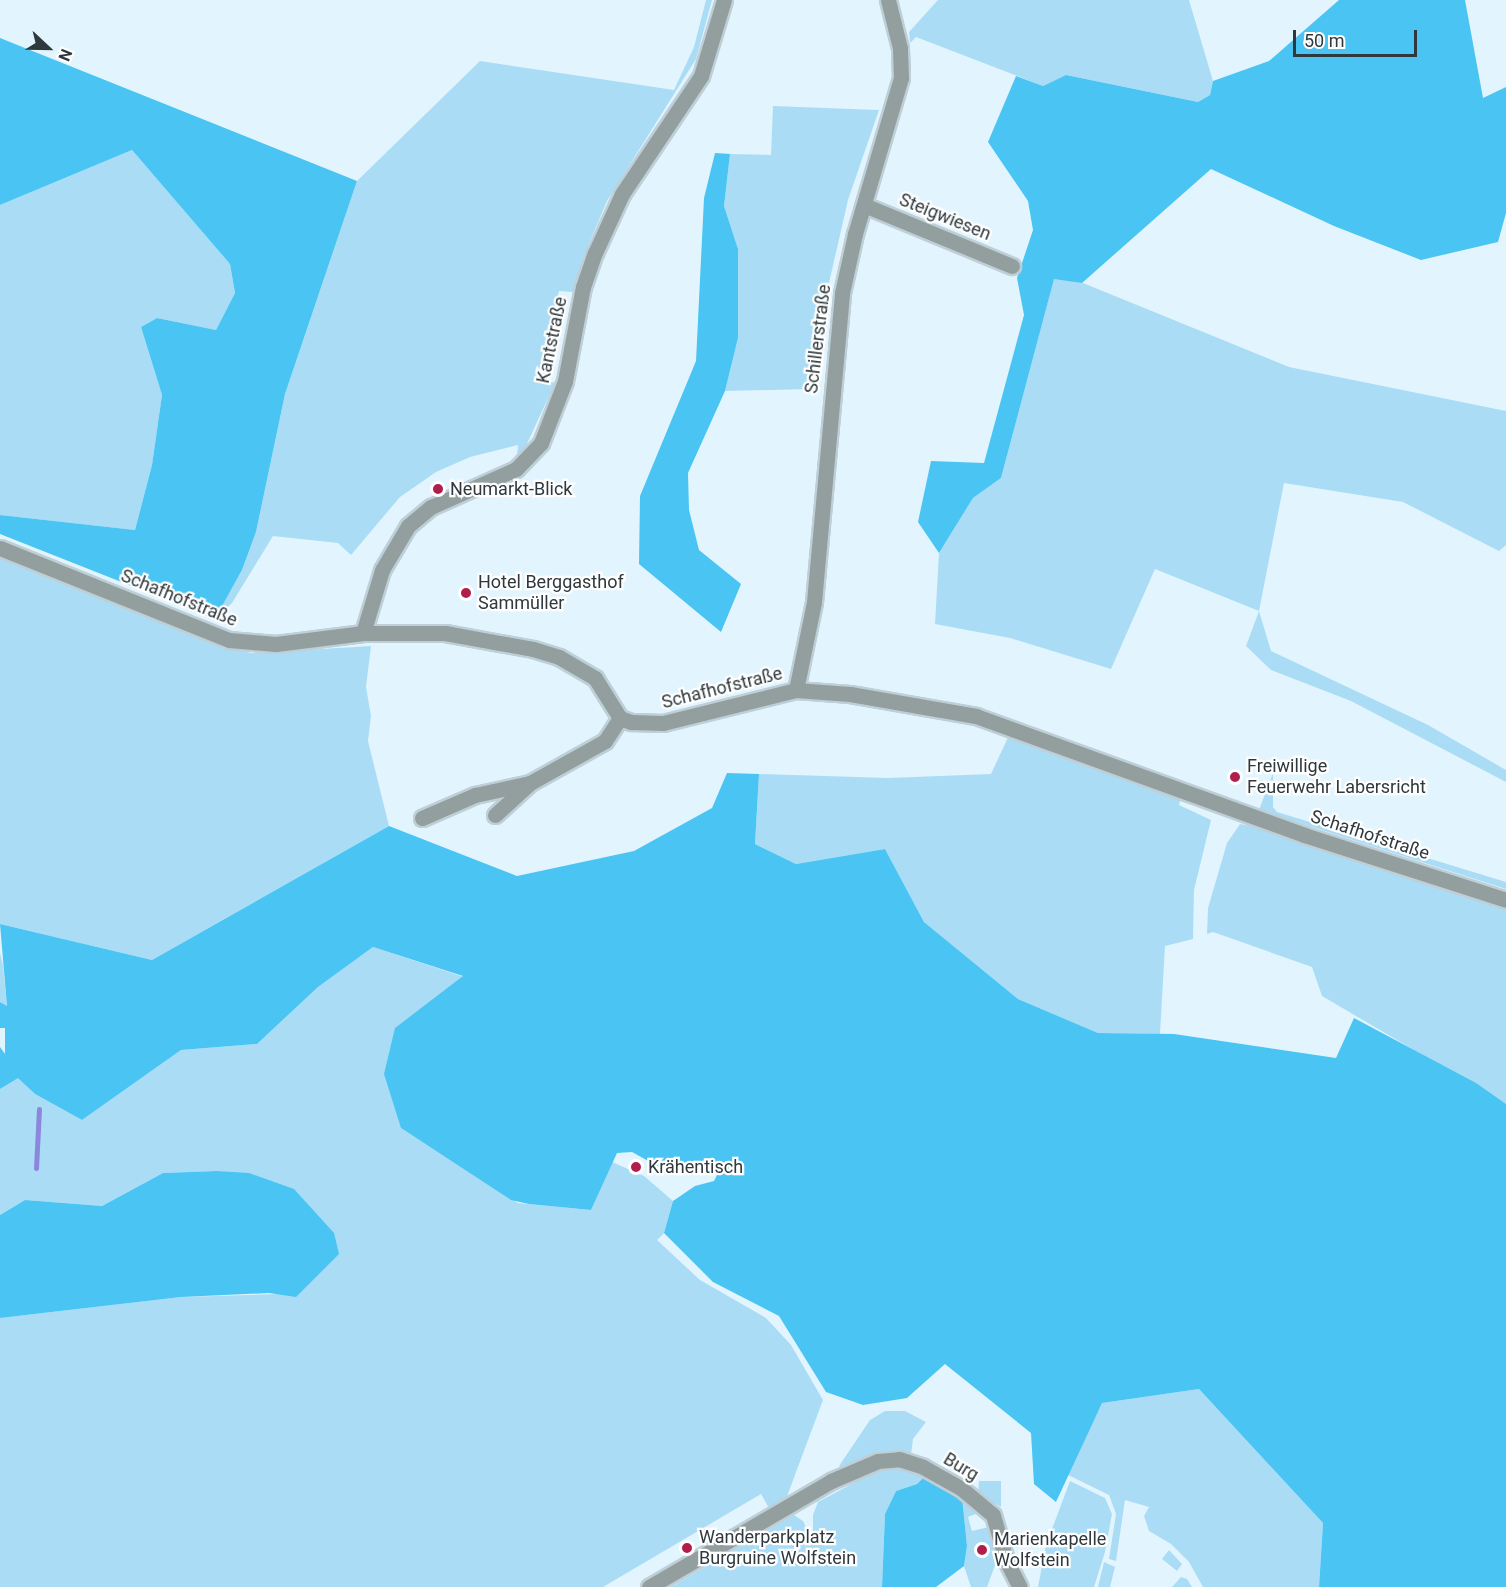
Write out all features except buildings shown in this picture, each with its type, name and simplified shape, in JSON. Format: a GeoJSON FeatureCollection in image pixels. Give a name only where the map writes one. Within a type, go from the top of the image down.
{"type":"FeatureCollection","features":[{"type":"Feature","properties":{"kind":"street","name":"Kantstraße"},"geometry":{"type":"LineString","coordinates":[[363,633],[382,570],[408,526],[451,496],[516,469],[541,443],[565,381],[583,287],[595,253],[622,194],[701,76],[724,0]]}},
{"type":"Feature","properties":{"kind":"street","name":"Schillerstraße"},"geometry":{"type":"LineString","coordinates":[[796,690],[814,602],[839,314],[864,205],[901,78],[900,48],[888,0]]}},
{"type":"Feature","properties":{"kind":"street","name":"Steigwiesen"},"geometry":{"type":"LineString","coordinates":[[864,205],[1012,266]]}},
{"type":"Feature","properties":{"kind":"street","name":"Schafhofstraße"},"geometry":{"type":"LineString","coordinates":[[0,548],[230,640],[276,644],[363,633],[445,633],[542,651],[595,678],[621,718],[663,723],[796,690],[850,694],[996,722],[1304,835],[1506,900]]}},
{"type":"Feature","properties":{"kind":"street"},"geometry":{"type":"LineString","coordinates":[[495,815],[530,783],[591,751],[609,737],[621,718]]}},
{"type":"Feature","properties":{"kind":"street"},"geometry":{"type":"LineString","coordinates":[[422,818],[475,795],[530,783]]}},
{"type":"Feature","properties":{"kind":"street","name":"Burg"},"geometry":{"type":"LineString","coordinates":[[649,1587],[831,1481],[878,1461],[899,1459],[947,1480],[993,1515],[1006,1560],[1020,1587]]}},
{"type":"Feature","properties":{"kind":"shaded area"},"geometry":{"type":"Polygon","coordinates":[[[706,0],[712,0],[696,59],[607,201],[584,255],[573,292],[559,291],[538,378],[555,383],[526,446],[517,456],[518,445],[470,457],[436,472],[400,497],[351,555],[338,543],[273,536],[232,603],[215,619],[242,570],[256,532],[285,394],[357,181],[480,61],[674,90],[694,47],[706,0]]]}},
{"type":"Feature","properties":{"kind":"shaded area"},"geometry":{"type":"Polygon","coordinates":[[[938,0],[1189,0],[1213,81],[1210,95],[1198,102],[1066,75],[1043,86],[916,37],[910,43],[909,32],[938,0]]]}},
{"type":"Feature","properties":{"kind":"shaded area"},"geometry":{"type":"Polygon","coordinates":[[[1339,0],[1465,0],[1483,98],[1506,87],[1506,213],[1498,242],[1421,260],[1334,226],[1211,169],[1082,283],[1054,279],[1001,478],[973,498],[939,553],[918,522],[931,461],[984,463],[1024,315],[1017,278],[1033,230],[1028,201],[988,142],[1016,76],[1043,86],[1066,75],[1198,102],[1210,95],[1213,81],[1269,61],[1339,0]]]}},
{"type":"Feature","properties":{"kind":"shaded area"},"geometry":{"type":"Polygon","coordinates":[[[0,38],[357,181],[285,394],[256,532],[242,570],[215,619],[0,534],[0,515],[135,530],[152,465],[162,395],[141,327],[157,318],[216,330],[235,293],[230,264],[132,150],[0,205],[0,38]]]}},
{"type":"Feature","properties":{"kind":"shaded area"},"geometry":{"type":"Polygon","coordinates":[[[773,106],[879,110],[848,200],[821,318],[810,389],[725,391],[738,338],[738,249],[724,206],[730,154],[771,155],[773,106]]]}},
{"type":"Feature","properties":{"kind":"shaded area"},"geometry":{"type":"Polygon","coordinates":[[[132,150],[230,264],[235,293],[216,330],[157,318],[141,327],[162,395],[152,465],[135,530],[0,515],[0,205],[132,150]]]}},
{"type":"Feature","properties":{"kind":"shaded area"},"geometry":{"type":"Polygon","coordinates":[[[715,153],[730,154],[724,206],[738,249],[738,338],[725,391],[688,473],[689,510],[699,550],[741,584],[721,632],[639,564],[640,496],[696,361],[704,198],[715,153]]]}},
{"type":"Feature","properties":{"kind":"shaded area"},"geometry":{"type":"Polygon","coordinates":[[[1054,278],[1083,283],[1289,367],[1506,411],[1506,545],[1499,551],[1403,502],[1284,483],[1259,611],[1155,569],[1111,669],[1010,638],[935,624],[939,553],[973,498],[1001,478],[1054,278]]]}},
{"type":"Feature","properties":{"kind":"shaded area"},"geometry":{"type":"Polygon","coordinates":[[[0,557],[230,649],[252,653],[371,646],[366,687],[371,716],[368,741],[389,826],[152,960],[0,924],[0,557]]]}},
{"type":"Feature","properties":{"kind":"shaded area"},"geometry":{"type":"Polygon","coordinates":[[[1259,611],[1271,651],[1428,725],[1506,770],[1506,782],[1351,701],[1271,670],[1246,646],[1259,611]]]}},
{"type":"Feature","properties":{"kind":"shaded area"},"geometry":{"type":"Polygon","coordinates":[[[1010,733],[1181,798],[1179,805],[1211,820],[1194,890],[1193,939],[1165,946],[1160,1034],[1098,1033],[1018,999],[924,922],[885,849],[796,864],[755,844],[759,774],[888,778],[991,774],[1010,733]]]}},
{"type":"Feature","properties":{"kind":"shaded area"},"geometry":{"type":"Polygon","coordinates":[[[727,773],[759,774],[755,844],[796,864],[885,849],[924,922],[1018,999],[1098,1033],[1174,1034],[1336,1058],[1354,1018],[1476,1083],[1506,1104],[1506,1587],[1319,1587],[1323,1523],[1199,1389],[1102,1403],[1056,1502],[1034,1484],[1031,1433],[945,1364],[907,1398],[863,1405],[826,1392],[779,1316],[713,1282],[664,1233],[673,1201],[695,1186],[714,1181],[718,1173],[712,1165],[672,1174],[632,1152],[617,1153],[591,1210],[529,1204],[511,1200],[401,1128],[384,1074],[395,1028],[463,976],[373,947],[318,987],[257,1044],[181,1050],[82,1120],[35,1094],[18,1078],[0,1089],[0,1047],[5,1054],[5,1028],[0,1028],[0,1002],[7,1006],[0,924],[152,960],[389,826],[517,876],[634,851],[712,808],[727,773]]]}},
{"type":"Feature","properties":{"kind":"shaded area"},"geometry":{"type":"Polygon","coordinates":[[[1273,773],[1273,807],[1277,812],[1506,882],[1506,889],[1259,810],[1273,773]]]}},
{"type":"Feature","properties":{"kind":"shaded area"},"geometry":{"type":"Polygon","coordinates":[[[1240,824],[1263,828],[1506,908],[1506,1104],[1322,996],[1312,967],[1213,932],[1207,934],[1208,908],[1227,843],[1240,824]]]}},
{"type":"Feature","properties":{"kind":"shaded area"},"geometry":{"type":"Polygon","coordinates":[[[373,947],[464,977],[401,1128],[518,1203],[591,1210],[612,1162],[644,1176],[673,1201],[664,1233],[657,1240],[700,1280],[766,1318],[791,1345],[823,1400],[786,1499],[770,1510],[761,1494],[603,1587],[0,1587],[0,1318],[181,1297],[278,1294],[216,1171],[163,1173],[102,1206],[25,1200],[0,1215],[0,1089],[18,1077],[35,1094],[82,1120],[181,1050],[257,1044],[318,987],[373,947]]]}},
{"type":"Feature","properties":{"kind":"shaded area"},"geometry":{"type":"Polygon","coordinates":[[[0,953],[3,965],[7,1007],[0,1002],[0,953]]]}},
{"type":"Feature","properties":{"kind":"shaded area"},"geometry":{"type":"Polygon","coordinates":[[[216,1171],[249,1173],[294,1189],[334,1233],[339,1254],[296,1297],[269,1293],[181,1297],[0,1318],[0,1215],[25,1200],[102,1206],[163,1173],[216,1171]]]}},
{"type":"Feature","properties":{"kind":"shaded area"},"geometry":{"type":"Polygon","coordinates":[[[1199,1389],[1323,1523],[1319,1587],[1203,1587],[1189,1562],[1171,1544],[1149,1531],[1144,1516],[1149,1507],[1125,1500],[1116,1561],[1109,1559],[1116,1514],[1109,1495],[1066,1474],[1102,1403],[1199,1389]]]}},
{"type":"Feature","properties":{"kind":"shaded area"},"geometry":{"type":"Polygon","coordinates":[[[885,1411],[905,1411],[926,1422],[913,1439],[911,1455],[891,1451],[844,1469],[839,1466],[870,1420],[885,1411]]]}},
{"type":"Feature","properties":{"kind":"shaded area"},"geometry":{"type":"Polygon","coordinates":[[[896,1467],[926,1475],[917,1484],[896,1491],[885,1514],[882,1587],[671,1587],[794,1515],[803,1521],[813,1541],[813,1515],[818,1502],[874,1472],[896,1467]]]}},
{"type":"Feature","properties":{"kind":"shaded area"},"geometry":{"type":"Polygon","coordinates":[[[926,1475],[962,1497],[967,1546],[964,1566],[936,1587],[882,1587],[885,1514],[896,1491],[917,1484],[926,1475]]]}},
{"type":"Feature","properties":{"kind":"shaded area"},"geometry":{"type":"Polygon","coordinates":[[[979,1481],[1001,1481],[1001,1507],[978,1493],[979,1481]]]}},
{"type":"Feature","properties":{"kind":"shaded area"},"geometry":{"type":"Polygon","coordinates":[[[1070,1481],[1105,1498],[1112,1514],[1105,1552],[1094,1587],[1038,1587],[1046,1545],[1070,1481]]]}},
{"type":"Feature","properties":{"kind":"shaded area"},"geometry":{"type":"Polygon","coordinates":[[[962,1497],[981,1512],[968,1517],[972,1531],[993,1526],[1000,1552],[987,1587],[971,1587],[964,1566],[967,1546],[962,1497]]]}},
{"type":"Feature","properties":{"kind":"shaded area"},"geometry":{"type":"Polygon","coordinates":[[[1169,1550],[1182,1564],[1177,1571],[1162,1559],[1169,1550]]]}},
{"type":"Feature","properties":{"kind":"shaded area"},"geometry":{"type":"Polygon","coordinates":[[[1104,1562],[1115,1567],[1110,1587],[1098,1587],[1104,1562]]]}},
{"type":"Feature","properties":{"kind":"shaded area"},"geometry":{"type":"Polygon","coordinates":[[[1181,1577],[1187,1579],[1192,1587],[1172,1587],[1181,1577]]]}},
{"type":"Feature","properties":{"kind":"waterway"},"geometry":{"type":"LineString","coordinates":[[36,1168],[39,1109]]}},
{"type":"Feature","properties":{"kind":"place","name":"Neumarkt-Blick"},"geometry":{"type":"Point","coordinates":[438,489]}},
{"type":"Feature","properties":{"kind":"place","name":"Hotel Berggasthof Sammüller"},"geometry":{"type":"Point","coordinates":[466,593]}},
{"type":"Feature","properties":{"kind":"place","name":"Freiwillige Feuerwehr Labersricht"},"geometry":{"type":"Point","coordinates":[1235,777]}},
{"type":"Feature","properties":{"kind":"place","name":"Krähentisch"},"geometry":{"type":"Point","coordinates":[636,1167]}},
{"type":"Feature","properties":{"kind":"place","name":"Wanderparkplatz Burgruine Wolfstein"},"geometry":{"type":"Point","coordinates":[687,1548]}},
{"type":"Feature","properties":{"kind":"place","name":"Marienkapelle Wolfstein"},"geometry":{"type":"Point","coordinates":[982,1550]}}]}
